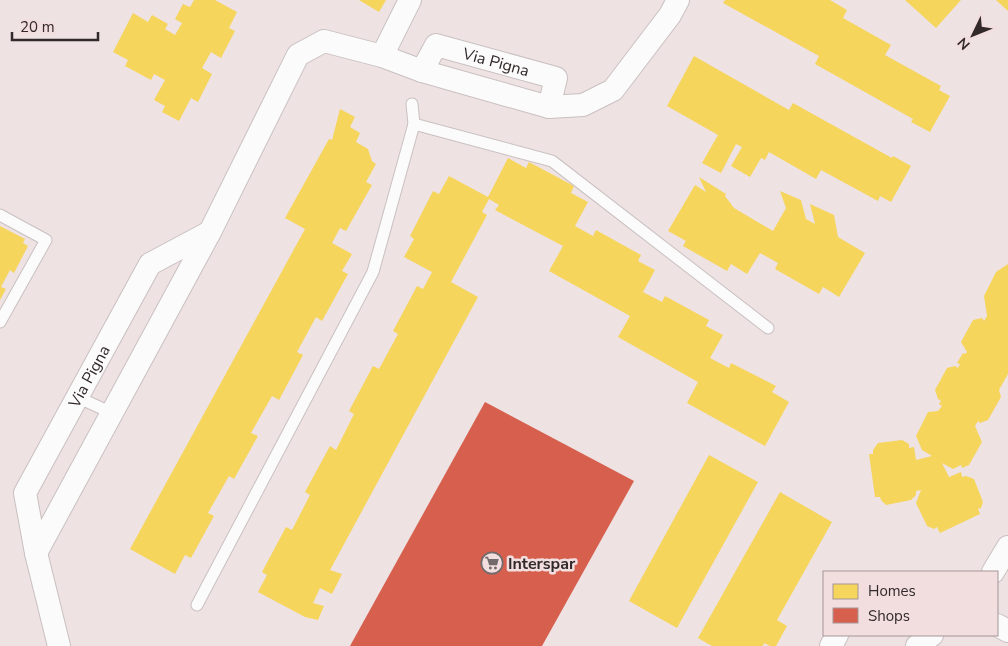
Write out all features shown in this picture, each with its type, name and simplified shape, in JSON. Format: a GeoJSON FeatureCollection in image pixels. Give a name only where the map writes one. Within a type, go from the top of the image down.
{"type":"FeatureCollection","features":[{"type":"Feature","properties":{"kind":"street"},"geometry":{"type":"LineString","coordinates":[[382,56],[410,0]]}},
{"type":"Feature","properties":{"kind":"street","name":"Via Pigna"},"geometry":{"type":"LineString","coordinates":[[36,553],[210,232],[298,55],[324,41],[382,56],[422,71],[549,107],[583,105],[613,90],[670,15],[678,0]]}},
{"type":"Feature","properties":{"kind":"street","name":"Via Pigna"},"geometry":{"type":"LineString","coordinates":[[422,71],[436,45],[556,78],[549,107]]}},
{"type":"Feature","properties":{"kind":"street","name":"Via Pigna"},"geometry":{"type":"LineString","coordinates":[[59,646],[36,553],[24,493],[150,264],[210,232]]}},
{"type":"Feature","properties":{"kind":"street"},"geometry":{"type":"LineString","coordinates":[[994,571],[1008,547]]}},
{"type":"Feature","properties":{"kind":"lane"},"geometry":{"type":"LineString","coordinates":[[197,604],[373,272],[414,124],[412,104]]}},
{"type":"Feature","properties":{"kind":"lane"},"geometry":{"type":"LineString","coordinates":[[414,124],[552,160],[768,328]]}},
{"type":"Feature","properties":{"kind":"lane"},"geometry":{"type":"LineString","coordinates":[[0,215],[46,240],[0,322]]}},
{"type":"Feature","properties":{"kind":"lane"},"geometry":{"type":"LineString","coordinates":[[77,397],[112,413]]}},
{"type":"Feature","properties":{"kind":"building: Homes"},"geometry":{"type":"Polygon","coordinates":[[[194,0],[215,0],[237,12],[229,28],[235,31],[221,58],[211,52],[202,68],[212,74],[198,102],[191,98],[179,121],[162,112],[165,106],[154,100],[165,80],[154,74],[151,80],[125,66],[128,60],[113,52],[133,13],[148,22],[152,15],[168,24],[165,29],[175,35],[182,23],[175,19],[183,4],[190,7],[194,0]]]}},
{"type":"Feature","properties":{"kind":"building: Homes"},"geometry":{"type":"Polygon","coordinates":[[[359,0],[386,0],[379,12],[359,0]]]}},
{"type":"Feature","properties":{"kind":"building: Homes"},"geometry":{"type":"Polygon","coordinates":[[[725,0],[830,0],[847,10],[843,18],[891,45],[885,55],[941,86],[939,90],[950,96],[930,132],[911,122],[913,119],[815,64],[819,56],[723,3],[725,0]]]}},
{"type":"Feature","properties":{"kind":"building: Homes"},"geometry":{"type":"Polygon","coordinates":[[[905,0],[961,0],[936,28],[905,0]]]}},
{"type":"Feature","properties":{"kind":"building: Homes"},"geometry":{"type":"Polygon","coordinates":[[[996,0],[1008,0],[1008,11],[996,0]]]}},
{"type":"Feature","properties":{"kind":"building: Homes"},"geometry":{"type":"Polygon","coordinates":[[[694,56],[789,110],[793,103],[892,158],[893,156],[911,166],[891,202],[880,196],[878,201],[821,170],[816,179],[769,152],[765,160],[761,158],[750,177],[731,166],[742,147],[736,144],[721,173],[702,163],[718,135],[667,106],[694,56]]]}},
{"type":"Feature","properties":{"kind":"building: Homes"},"geometry":{"type":"Polygon","coordinates":[[[340,109],[355,117],[350,127],[360,133],[356,142],[368,149],[372,161],[376,164],[366,182],[372,185],[346,231],[340,228],[332,243],[352,254],[342,271],[348,274],[322,321],[316,317],[297,352],[303,355],[279,400],[272,396],[251,433],[258,436],[234,479],[229,476],[208,513],[214,516],[191,558],[185,555],[175,574],[130,549],[305,229],[285,218],[329,139],[332,140],[340,109]]]}},
{"type":"Feature","properties":{"kind":"building: Homes"},"geometry":{"type":"Polygon","coordinates":[[[508,158],[526,168],[529,162],[574,186],[571,193],[588,202],[575,226],[593,236],[596,230],[641,255],[638,261],[655,270],[643,292],[662,302],[665,296],[709,320],[706,326],[723,335],[710,358],[729,368],[731,363],[776,386],[772,392],[789,402],[765,446],[687,403],[698,382],[618,337],[630,316],[549,271],[563,246],[495,210],[499,205],[489,199],[482,212],[487,215],[451,282],[478,297],[330,570],[342,574],[332,594],[320,588],[313,603],[324,606],[318,620],[305,617],[258,592],[267,575],[262,572],[286,527],[292,530],[310,495],[305,492],[330,446],[336,450],[354,414],[349,411],[373,366],[379,369],[398,334],[393,331],[417,286],[423,289],[432,272],[404,257],[414,239],[410,236],[433,191],[439,194],[449,176],[488,197],[508,158]]]}},
{"type":"Feature","properties":{"kind":"building: Homes"},"geometry":{"type":"Polygon","coordinates":[[[699,177],[726,194],[725,196],[734,208],[773,231],[786,208],[780,191],[801,200],[806,219],[815,224],[810,204],[834,215],[838,237],[865,253],[839,297],[823,287],[819,294],[775,269],[778,263],[760,253],[747,274],[731,264],[727,271],[683,246],[686,241],[668,231],[695,185],[706,192],[699,177]]]}},
{"type":"Feature","properties":{"kind":"building: Homes"},"geometry":{"type":"Polygon","coordinates":[[[0,226],[25,239],[23,243],[28,246],[14,273],[10,270],[1,287],[6,289],[0,300],[0,226]]]}},
{"type":"Feature","properties":{"kind":"building: Homes"},"geometry":{"type":"Polygon","coordinates":[[[1008,264],[1008,374],[999,390],[1001,397],[988,420],[980,423],[978,421],[975,426],[982,442],[969,465],[962,468],[961,465],[953,469],[942,463],[949,477],[961,472],[962,477],[966,476],[974,479],[983,502],[981,508],[978,509],[980,514],[940,533],[937,527],[934,529],[927,526],[916,503],[921,490],[916,491],[916,495],[911,500],[886,505],[880,497],[875,497],[869,454],[873,454],[873,450],[878,443],[902,440],[909,444],[909,448],[914,447],[916,460],[932,456],[922,450],[916,436],[928,412],[938,411],[942,406],[939,404],[941,401],[938,399],[935,390],[947,368],[955,366],[958,368],[960,364],[957,363],[963,353],[967,352],[961,342],[973,320],[982,318],[984,321],[987,316],[984,296],[996,272],[1008,264]]]}},
{"type":"Feature","properties":{"kind":"building: Homes"},"geometry":{"type":"Polygon","coordinates":[[[709,455],[758,482],[677,628],[629,601],[709,455]]]}},
{"type":"Feature","properties":{"kind":"building: Homes"},"geometry":{"type":"Polygon","coordinates":[[[780,492],[832,522],[777,620],[787,626],[776,646],[764,643],[763,646],[712,646],[698,638],[780,492]]]}},
{"type":"Feature","properties":{"kind":"building: Shops","name":"Interspar"},"geometry":{"type":"Polygon","coordinates":[[[485,402],[634,481],[542,646],[350,646],[485,402]]]}},
{"type":"Feature","properties":{"kind":"place","name":"Interspar"},"geometry":{"type":"Point","coordinates":[492,563]}}]}
